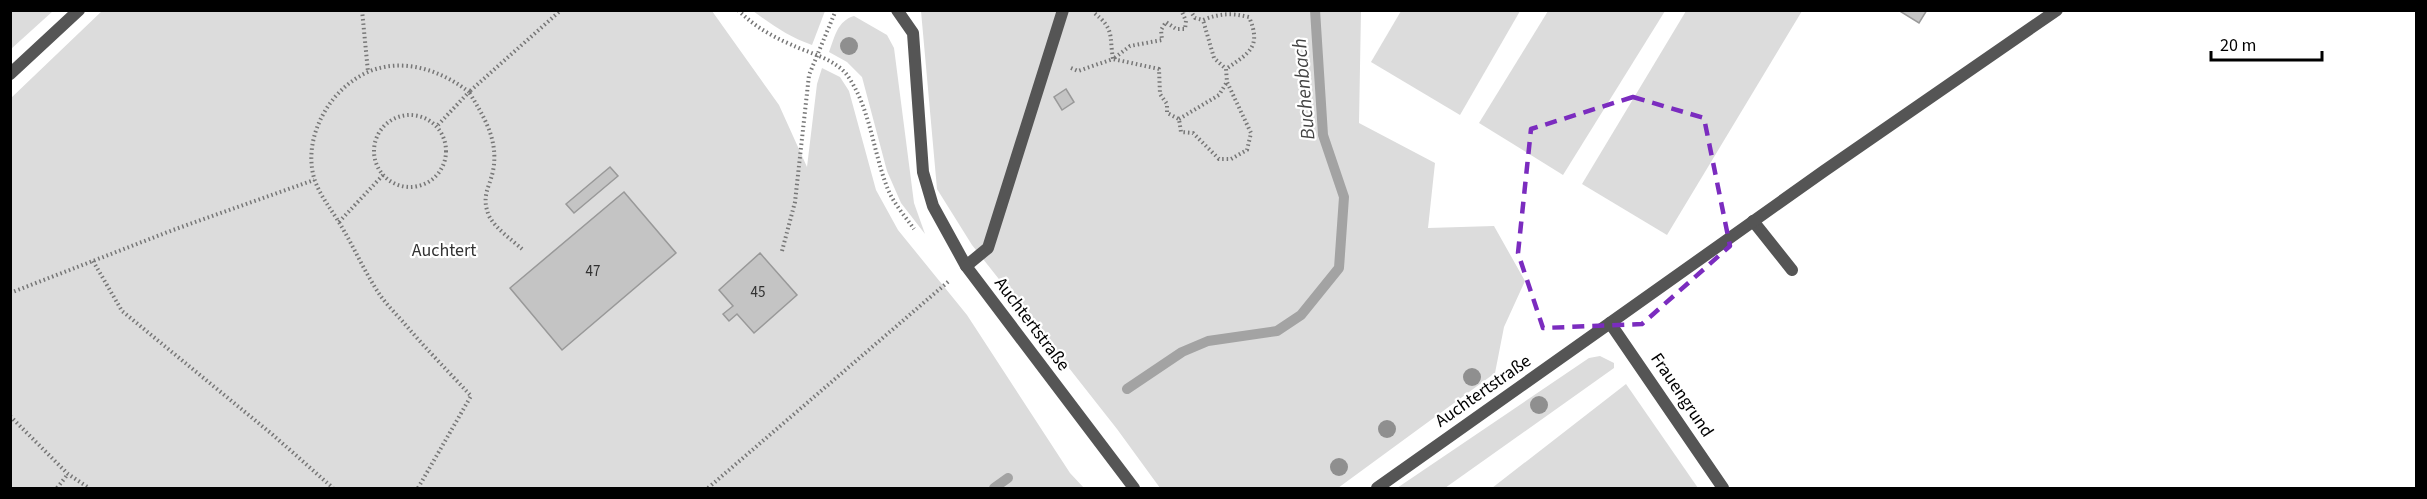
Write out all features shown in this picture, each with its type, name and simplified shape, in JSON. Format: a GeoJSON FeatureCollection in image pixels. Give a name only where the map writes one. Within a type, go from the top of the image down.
{"type":"FeatureCollection","features":[{"type":"Feature","properties":{"kind":"street"},"geometry":{"type":"LineString","coordinates":[[10,74],[79,10]]}},
{"type":"Feature","properties":{"kind":"street","name":"Auchtertstraße"},"geometry":{"type":"LineString","coordinates":[[897,10],[913,33],[923,172],[933,206],[966,266],[1134,489]]}},
{"type":"Feature","properties":{"kind":"street"},"geometry":{"type":"LineString","coordinates":[[966,266],[988,248],[1063,10]]}},
{"type":"Feature","properties":{"kind":"street","name":"Auchtertstraße"},"geometry":{"type":"LineString","coordinates":[[1377,489],[1753,221],[2057,10]]}},
{"type":"Feature","properties":{"kind":"street"},"geometry":{"type":"LineString","coordinates":[[1753,221],[1792,270]]}},
{"type":"Feature","properties":{"kind":"street","name":"Frauengrund"},"geometry":{"type":"LineString","coordinates":[[1610,323],[1723,489]]}},
{"type":"Feature","properties":{"kind":"path"},"geometry":{"type":"LineString","coordinates":[[362,10],[368,72]]}},
{"type":"Feature","properties":{"kind":"path"},"geometry":{"type":"LineString","coordinates":[[436,127],[469,92],[561,10]]}},
{"type":"Feature","properties":{"kind":"path"},"geometry":{"type":"LineString","coordinates":[[738,10],[754,26],[841,68],[848,76],[863,106],[876,154],[894,201]]}},
{"type":"Feature","properties":{"kind":"path"},"geometry":{"type":"LineString","coordinates":[[782,251],[795,202],[809,75],[836,10]]}},
{"type":"Feature","properties":{"kind":"path"},"geometry":{"type":"LineString","coordinates":[[1047,61],[1078,70],[1113,59],[1130,46],[1162,40],[1161,30],[1166,22],[1176,29],[1185,29],[1186,21],[1182,12],[1185,10]]}},
{"type":"Feature","properties":{"kind":"path"},"geometry":{"type":"LineString","coordinates":[[1190,10],[1195,18],[1203,20],[1218,14],[1249,17],[1256,32],[1250,52],[1226,69]]}},
{"type":"Feature","properties":{"kind":"path"},"geometry":{"type":"LineString","coordinates":[[1093,12],[1106,22],[1111,33],[1113,59]]}},
{"type":"Feature","properties":{"kind":"path"},"geometry":{"type":"LineString","coordinates":[[1179,119],[1181,132],[1193,133],[1219,159],[1231,159],[1247,150],[1251,133],[1227,82],[1226,69],[1214,58],[1203,20]]}},
{"type":"Feature","properties":{"kind":"path"},"geometry":{"type":"LineString","coordinates":[[1113,59],[1159,69],[1160,94],[1167,104],[1167,113],[1179,119]]}},
{"type":"Feature","properties":{"kind":"path"},"geometry":{"type":"LineString","coordinates":[[418,489],[471,396],[380,296],[339,222],[327,207],[314,180],[312,159],[314,134],[326,107],[350,81],[384,66],[420,66],[453,80],[469,92],[489,125],[494,150],[493,170],[484,199],[490,218],[522,249]]}},
{"type":"Feature","properties":{"kind":"path"},"geometry":{"type":"LineString","coordinates":[[1179,119],[1219,94],[1227,82]]}},
{"type":"Feature","properties":{"kind":"path"},"geometry":{"type":"LineString","coordinates":[[402,116],[426,119],[436,127],[445,147],[441,169],[434,178],[414,187],[392,183],[383,176],[376,165],[374,153],[375,140],[381,129],[390,121],[402,116]]}},
{"type":"Feature","properties":{"kind":"path"},"geometry":{"type":"LineString","coordinates":[[339,222],[383,176]]}},
{"type":"Feature","properties":{"kind":"path"},"geometry":{"type":"LineString","coordinates":[[10,293],[314,180]]}},
{"type":"Feature","properties":{"kind":"path"},"geometry":{"type":"LineString","coordinates":[[93,261],[122,311],[273,435],[333,489]]}},
{"type":"Feature","properties":{"kind":"path"},"geometry":{"type":"LineString","coordinates":[[708,489],[966,266]]}},
{"type":"Feature","properties":{"kind":"path"},"geometry":{"type":"LineString","coordinates":[[10,416],[68,474],[89,489]]}},
{"type":"Feature","properties":{"kind":"path"},"geometry":{"type":"LineString","coordinates":[[57,489],[68,474]]}},
{"type":"Feature","properties":{"kind":"highlighted area"},"geometry":{"type":"Polygon","coordinates":[[[1633,97],[1704,118],[1730,246],[1642,324],[1543,328],[1518,253],[1531,129],[1633,97]]]}},
{"type":"Feature","properties":{"kind":"green space"},"geometry":{"type":"Polygon","coordinates":[[[11,10],[53,10],[53,11],[11,49],[11,10]]]}},
{"type":"Feature","properties":{"kind":"green space","name":"Auchtert"},"geometry":{"type":"Polygon","coordinates":[[[103,10],[712,11],[779,105],[807,167],[817,84],[822,68],[840,77],[849,91],[876,190],[898,230],[967,315],[1070,473],[1084,488],[11,488],[11,98],[103,10]]]}},
{"type":"Feature","properties":{"kind":"green space"},"geometry":{"type":"Polygon","coordinates":[[[825,10],[812,45],[781,30],[753,11],[825,10]]]}},
{"type":"Feature","properties":{"kind":"green space"},"geometry":{"type":"Polygon","coordinates":[[[921,11],[1361,11],[1359,123],[1435,163],[1428,228],[1494,226],[1525,281],[1504,327],[1495,373],[1338,488],[1160,488],[1117,429],[972,245],[937,189],[921,11]]]}},
{"type":"Feature","properties":{"kind":"green space"},"geometry":{"type":"Polygon","coordinates":[[[1401,11],[1520,11],[1460,115],[1371,62],[1401,11]]]}},
{"type":"Feature","properties":{"kind":"green space"},"geometry":{"type":"Polygon","coordinates":[[[1548,11],[1665,11],[1563,175],[1479,123],[1548,11]]]}},
{"type":"Feature","properties":{"kind":"green space"},"geometry":{"type":"Polygon","coordinates":[[[1686,11],[1802,11],[1667,235],[1582,184],[1686,11]]]}},
{"type":"Feature","properties":{"kind":"green space"},"geometry":{"type":"Polygon","coordinates":[[[854,16],[887,35],[894,48],[914,203],[925,234],[901,203],[887,171],[862,77],[847,62],[829,52],[840,26],[848,18],[854,16]]]}},
{"type":"Feature","properties":{"kind":"green space"},"geometry":{"type":"Polygon","coordinates":[[[1600,356],[1614,363],[1614,368],[1445,488],[1397,488],[1589,358],[1600,356]]]}},
{"type":"Feature","properties":{"kind":"green space"},"geometry":{"type":"Polygon","coordinates":[[[1626,384],[1698,488],[1492,488],[1626,384]]]}},
{"type":"Feature","properties":{"kind":"building"},"geometry":{"type":"Polygon","coordinates":[[[1898,10],[1927,10],[1919,23],[1898,10]]]}},
{"type":"Feature","properties":{"kind":"building"},"geometry":{"type":"Polygon","coordinates":[[[1066,89],[1074,102],[1062,110],[1054,97],[1066,89]]]}},
{"type":"Feature","properties":{"kind":"building"},"geometry":{"type":"Polygon","coordinates":[[[610,167],[618,176],[574,213],[566,204],[610,167]]]}},
{"type":"Feature","properties":{"kind":"building"},"geometry":{"type":"Polygon","coordinates":[[[624,192],[676,253],[562,350],[510,288],[624,192]]]}},
{"type":"Feature","properties":{"kind":"building"},"geometry":{"type":"Polygon","coordinates":[[[760,253],[797,295],[754,333],[737,314],[729,321],[723,314],[733,306],[719,290],[760,253]]]}},
{"type":"Feature","properties":{"kind":"waterway","name":"Buchenbach"},"geometry":{"type":"LineString","coordinates":[[1127,389],[1182,352],[1208,341],[1277,331],[1301,315],[1339,268],[1344,197],[1323,135],[1315,10]]}},
{"type":"Feature","properties":{"kind":"waterway","name":"Buchenbach"},"geometry":{"type":"LineString","coordinates":[[994,488],[1008,478]]}}]}
